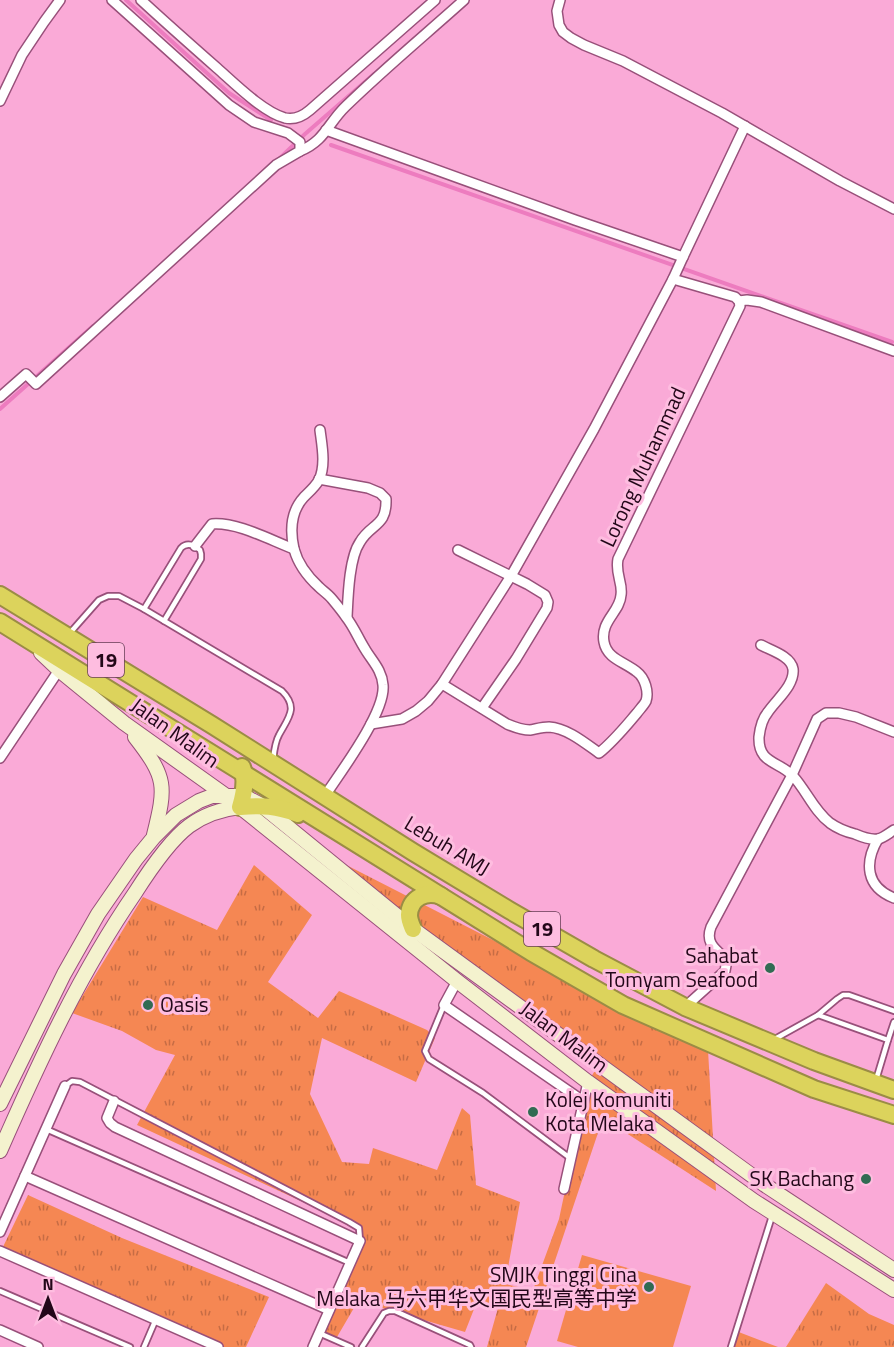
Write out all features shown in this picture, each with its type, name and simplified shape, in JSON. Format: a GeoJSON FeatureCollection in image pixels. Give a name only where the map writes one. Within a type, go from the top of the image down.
{"type":"FeatureCollection","features":[{"type":"Feature","properties":{"kind":"highway","name":"Lebuh AMJ"},"geometry":{"type":"LineString","coordinates":[[0,595],[212,725],[324,797],[594,959],[685,1007],[768,1043],[894,1090]]}},
{"type":"Feature","properties":{"kind":"highway","name":"19"},"geometry":{"type":"LineString","coordinates":[[0,622],[531,952],[623,1005],[814,1089],[894,1115]]}},
{"type":"Feature","properties":{"kind":"highway"},"geometry":{"type":"LineString","coordinates":[[212,725],[231,746],[244,772],[242,801],[287,810],[363,848]]}},
{"type":"Feature","properties":{"kind":"highway"},"geometry":{"type":"LineString","coordinates":[[413,929],[409,917],[411,907],[417,898],[426,894],[435,894],[445,898]]}},
{"type":"Feature","properties":{"kind":"main road","name":"Jalan Malim"},"geometry":{"type":"LineString","coordinates":[[19,634],[124,723],[225,795],[242,801],[457,981],[588,1082],[744,1194],[894,1290]]}},
{"type":"Feature","properties":{"kind":"main road"},"geometry":{"type":"LineString","coordinates":[[124,723],[150,756],[160,773],[163,797],[154,837]]}},
{"type":"Feature","properties":{"kind":"main road"},"geometry":{"type":"LineString","coordinates":[[0,1104],[64,974],[98,914],[136,859],[154,837],[187,807],[205,798],[225,795]]}},
{"type":"Feature","properties":{"kind":"main road"},"geometry":{"type":"LineString","coordinates":[[0,1151],[80,982],[113,924],[148,872],[189,826],[201,818],[242,801]]}},
{"type":"Feature","properties":{"kind":"main road","name":"Jalan Malim"},"geometry":{"type":"LineString","coordinates":[[261,805],[413,929],[765,1185],[894,1270]]}},
{"type":"Feature","properties":{"kind":"street"},"geometry":{"type":"LineString","coordinates":[[0,101],[22,55],[60,0]]}},
{"type":"Feature","properties":{"kind":"street"},"geometry":{"type":"LineString","coordinates":[[112,0],[229,105],[254,122],[284,132],[300,146],[309,147],[320,139],[344,108],[464,0]]}},
{"type":"Feature","properties":{"kind":"street"},"geometry":{"type":"LineString","coordinates":[[141,0],[253,100],[284,118],[292,119],[310,110],[435,0]]}},
{"type":"Feature","properties":{"kind":"street"},"geometry":{"type":"LineString","coordinates":[[560,0],[557,11],[559,25],[563,32],[571,38],[623,61],[894,209]]}},
{"type":"Feature","properties":{"kind":"street"},"geometry":{"type":"LineString","coordinates":[[284,118],[284,132]]}},
{"type":"Feature","properties":{"kind":"street"},"geometry":{"type":"LineString","coordinates":[[371,724],[402,719],[428,701],[442,684],[511,576],[594,429],[674,277],[745,126]]}},
{"type":"Feature","properties":{"kind":"street"},"geometry":{"type":"LineString","coordinates":[[326,130],[682,260]]}},
{"type":"Feature","properties":{"kind":"street"},"geometry":{"type":"LineString","coordinates":[[0,397],[26,374],[36,384],[276,165],[300,146]]}},
{"type":"Feature","properties":{"kind":"street"},"geometry":{"type":"LineString","coordinates":[[674,277],[735,297],[739,301],[761,302],[894,351]]}},
{"type":"Feature","properties":{"kind":"street","name":"Lorong Muhammad"},"geometry":{"type":"LineString","coordinates":[[482,708],[517,728],[529,730],[550,727],[561,730],[600,753],[612,743],[645,702],[643,678],[637,671],[613,657],[606,649],[603,640],[608,619],[619,604],[621,597],[617,574],[618,559],[740,306],[739,301]]}},
{"type":"Feature","properties":{"kind":"street"},"geometry":{"type":"LineString","coordinates":[[320,430],[323,450],[322,466],[319,479],[297,506],[292,520],[291,533],[294,549],[306,574],[330,596],[347,617],[381,673],[383,687],[379,707],[371,724],[324,797]]}},
{"type":"Feature","properties":{"kind":"street"},"geometry":{"type":"LineString","coordinates":[[319,479],[368,488],[380,492],[386,500],[387,509],[383,519],[360,542],[355,554],[347,617]]}},
{"type":"Feature","properties":{"kind":"street"},"geometry":{"type":"LineString","coordinates":[[195,546],[212,524],[221,524],[246,530],[294,549]]}},
{"type":"Feature","properties":{"kind":"street"},"geometry":{"type":"LineString","coordinates":[[442,684],[482,708],[548,608],[545,595],[458,550]]}},
{"type":"Feature","properties":{"kind":"street"},"geometry":{"type":"LineString","coordinates":[[761,645],[788,659],[793,668],[783,695],[767,713],[761,724],[760,749],[766,759],[792,775],[830,823],[847,832],[878,839]]}},
{"type":"Feature","properties":{"kind":"street"},"geometry":{"type":"LineString","coordinates":[[0,758],[59,670]]}},
{"type":"Feature","properties":{"kind":"street"},"geometry":{"type":"LineString","coordinates":[[685,1007],[725,971],[727,960],[710,943],[708,935],[792,775],[817,719],[826,713],[838,713],[856,717],[894,732]]}},
{"type":"Feature","properties":{"kind":"street"},"geometry":{"type":"LineString","coordinates":[[894,830],[878,839],[871,851],[869,867],[872,882],[884,894],[894,898]]}},
{"type":"Feature","properties":{"kind":"street"},"geometry":{"type":"LineString","coordinates":[[457,981],[444,1005],[583,1101]]}},
{"type":"Feature","properties":{"kind":"street"},"geometry":{"type":"LineString","coordinates":[[564,1190],[588,1082]]}},
{"type":"Feature","properties":{"kind":"street"},"geometry":{"type":"LineString","coordinates":[[0,1232],[65,1086]]}},
{"type":"Feature","properties":{"kind":"street"},"geometry":{"type":"LineString","coordinates":[[114,1101],[107,1118],[115,1126],[360,1241],[313,1347]]}},
{"type":"Feature","properties":{"kind":"street"},"geometry":{"type":"LineString","coordinates":[[25,1176],[330,1310]]}},
{"type":"Feature","properties":{"kind":"street"},"geometry":{"type":"LineString","coordinates":[[0,1251],[218,1347]]}},
{"type":"Feature","properties":{"kind":"street"},"geometry":{"type":"LineString","coordinates":[[0,1330],[38,1347]]}},
{"type":"Feature","properties":{"kind":"lane"},"geometry":{"type":"LineString","coordinates":[[144,609],[181,548],[189,544],[195,546],[200,550],[201,559],[164,621]]}},
{"type":"Feature","properties":{"kind":"lane"},"geometry":{"type":"LineString","coordinates":[[68,636],[99,600],[119,596],[282,691],[288,697],[291,712],[277,738],[273,764]]}},
{"type":"Feature","properties":{"kind":"lane"},"geometry":{"type":"LineString","coordinates":[[768,1043],[818,1015],[843,995],[894,1011]]}},
{"type":"Feature","properties":{"kind":"lane"},"geometry":{"type":"LineString","coordinates":[[444,1005],[425,1051],[429,1059],[483,1093],[571,1158]]}},
{"type":"Feature","properties":{"kind":"lane"},"geometry":{"type":"LineString","coordinates":[[818,1015],[888,1040]]}},
{"type":"Feature","properties":{"kind":"lane"},"geometry":{"type":"LineString","coordinates":[[874,1084],[894,1022]]}},
{"type":"Feature","properties":{"kind":"lane"},"geometry":{"type":"LineString","coordinates":[[65,1086],[72,1081],[80,1082],[349,1222],[359,1228],[360,1241]]}},
{"type":"Feature","properties":{"kind":"lane"},"geometry":{"type":"LineString","coordinates":[[46,1129],[350,1263]]}},
{"type":"Feature","properties":{"kind":"lane"},"geometry":{"type":"LineString","coordinates":[[731,1347],[773,1213]]}},
{"type":"Feature","properties":{"kind":"lane"},"geometry":{"type":"LineString","coordinates":[[0,1291],[130,1347]]}},
{"type":"Feature","properties":{"kind":"lane"},"geometry":{"type":"LineString","coordinates":[[362,1347],[384,1313],[395,1311],[471,1347]]}},
{"type":"Feature","properties":{"kind":"lane"},"geometry":{"type":"LineString","coordinates":[[144,1347],[156,1319]]}},
{"type":"Feature","properties":{"kind":"lane"},"geometry":{"type":"LineString","coordinates":[[319,1333],[339,1345],[351,1347]]}},
{"type":"Feature","properties":{"kind":"green space"},"geometry":{"type":"Polygon","coordinates":[[[317,850],[708,1050],[716,1191],[603,1118],[526,1347],[487,1347],[498,1308],[476,1304],[465,1332],[358,1301],[337,1337],[319,1333],[360,1241],[359,1228],[137,1125],[175,1055],[156,1050],[122,1031],[72,1013],[143,897],[217,930],[254,865],[312,915],[268,982],[318,1018],[339,991],[427,1030],[435,1038],[416,1082],[322,1038],[310,1094],[342,1162],[369,1164],[373,1148],[437,1170],[462,1108],[470,1115],[476,1185],[520,1202],[505,1284],[533,1290],[559,1219],[588,1082],[599,1064],[317,850]]]}},
{"type":"Feature","properties":{"kind":"green space"},"geometry":{"type":"Polygon","coordinates":[[[28,1195],[122,1238],[269,1297],[246,1347],[218,1347],[1,1251],[28,1195]]]}},
{"type":"Feature","properties":{"kind":"green space"},"geometry":{"type":"Polygon","coordinates":[[[582,1255],[691,1286],[673,1347],[578,1347],[557,1341],[582,1255]]]}},
{"type":"Feature","properties":{"kind":"green space"},"geometry":{"type":"Polygon","coordinates":[[[826,1283],[869,1314],[894,1325],[894,1347],[786,1347],[826,1283]]]}},
{"type":"Feature","properties":{"kind":"green space"},"geometry":{"type":"Polygon","coordinates":[[[736,1331],[778,1347],[731,1347],[736,1331]]]}},
{"type":"Feature","properties":{"kind":"waterway"},"geometry":{"type":"LineString","coordinates":[[126,0],[229,93],[271,120]]}},
{"type":"Feature","properties":{"kind":"waterway"},"geometry":{"type":"LineString","coordinates":[[279,159],[374,74]]}},
{"type":"Feature","properties":{"kind":"waterway"},"geometry":{"type":"LineString","coordinates":[[331,145],[892,342]]}},
{"type":"Feature","properties":{"kind":"waterway"},"geometry":{"type":"LineString","coordinates":[[0,409],[93,326]]}},
{"type":"Feature","properties":{"kind":"place","name":"Sahabat Tomyam Seafood"},"geometry":{"type":"Point","coordinates":[770,968]}},
{"type":"Feature","properties":{"kind":"place","name":"Oasis"},"geometry":{"type":"Point","coordinates":[148,1005]}},
{"type":"Feature","properties":{"kind":"place","name":"Kolej Komuniti Kota Melaka"},"geometry":{"type":"Point","coordinates":[533,1112]}},
{"type":"Feature","properties":{"kind":"place","name":"SK Bachang"},"geometry":{"type":"Point","coordinates":[866,1179]}},
{"type":"Feature","properties":{"kind":"place","name":"SMJK Tinggi Cina Melaka 马六甲华文国民型高等中学"},"geometry":{"type":"Point","coordinates":[649,1287]}}]}
